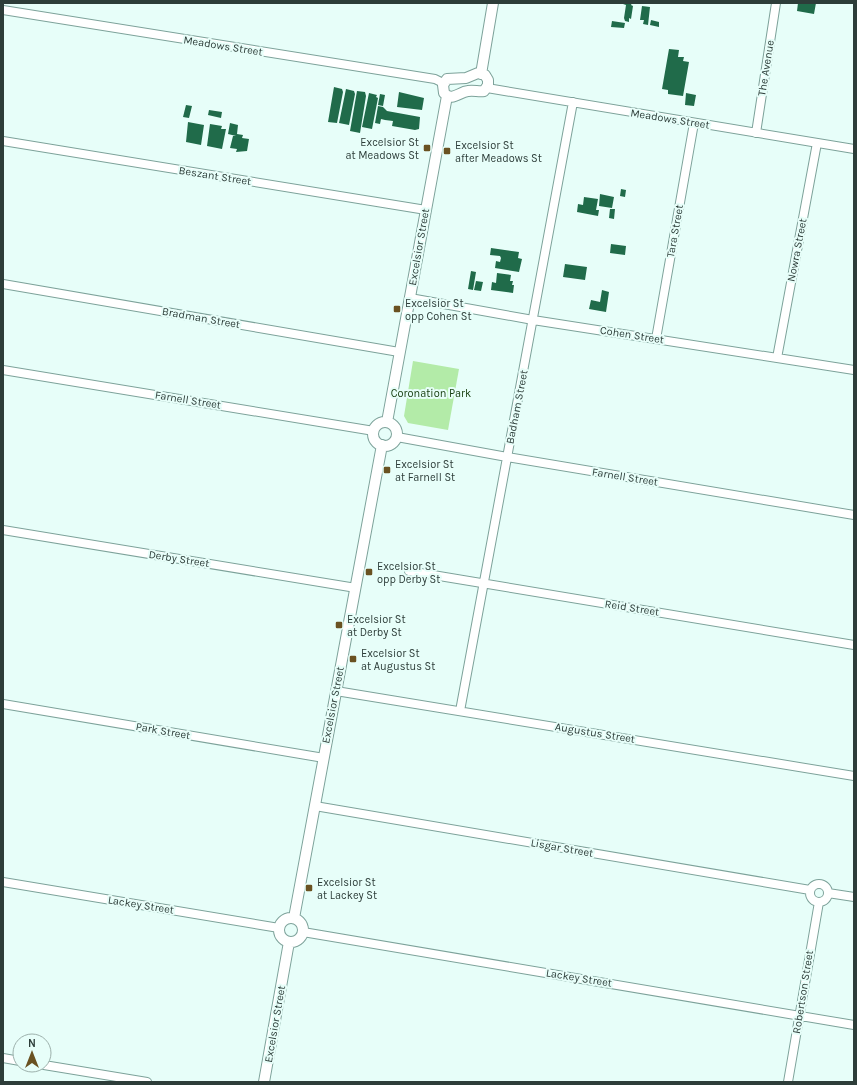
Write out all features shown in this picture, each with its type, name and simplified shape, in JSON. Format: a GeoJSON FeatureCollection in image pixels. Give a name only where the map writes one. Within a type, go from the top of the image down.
{"type":"FeatureCollection","features":[{"type":"Feature","properties":{"kind":"street"},"geometry":{"type":"LineString","coordinates":[[481,74],[493,3]]}},
{"type":"Feature","properties":{"kind":"street","name":"The Avenue"},"geometry":{"type":"LineString","coordinates":[[756,133],[776,3]]}},
{"type":"Feature","properties":{"kind":"street","name":"Meadows Street"},"geometry":{"type":"LineString","coordinates":[[3,10],[435,79],[443,83]]}},
{"type":"Feature","properties":{"kind":"street"},"geometry":{"type":"LineString","coordinates":[[476,74],[481,74],[488,80],[487,88],[482,92],[468,91],[456,96],[447,96],[443,91],[443,83],[450,78],[466,78],[476,74]]}},
{"type":"Feature","properties":{"kind":"street","name":"Meadows Street"},"geometry":{"type":"LineString","coordinates":[[487,88],[854,149]]}},
{"type":"Feature","properties":{"kind":"street","name":"Excelsior Street"},"geometry":{"type":"LineString","coordinates":[[387,422],[447,96]]}},
{"type":"Feature","properties":{"kind":"street","name":"Badham Street"},"geometry":{"type":"LineString","coordinates":[[460,711],[573,102]]}},
{"type":"Feature","properties":{"kind":"street","name":"Tara Street"},"geometry":{"type":"LineString","coordinates":[[656,339],[694,123]]}},
{"type":"Feature","properties":{"kind":"street","name":"Beszant Street"},"geometry":{"type":"LineString","coordinates":[[3,141],[426,210]]}},
{"type":"Feature","properties":{"kind":"street","name":"Nowra Street"},"geometry":{"type":"LineString","coordinates":[[777,358],[817,143]]}},
{"type":"Feature","properties":{"kind":"street","name":"Bradman Street"},"geometry":{"type":"LineString","coordinates":[[3,284],[399,352]]}},
{"type":"Feature","properties":{"kind":"street","name":"Cohen Street"},"geometry":{"type":"LineString","coordinates":[[410,298],[533,320],[854,370]]}},
{"type":"Feature","properties":{"kind":"street","name":"Farnell Street"},"geometry":{"type":"LineString","coordinates":[[3,370],[374,431]]}},
{"type":"Feature","properties":{"kind":"street"},"geometry":{"type":"LineString","coordinates":[[387,422],[396,429],[397,436],[393,443],[382,445],[374,438],[374,431],[377,425],[387,422]]}},
{"type":"Feature","properties":{"kind":"street","name":"Farnell Street"},"geometry":{"type":"LineString","coordinates":[[397,436],[508,457],[854,515]]}},
{"type":"Feature","properties":{"kind":"street","name":"Excelsior Street"},"geometry":{"type":"LineString","coordinates":[[294,918],[382,445]]}},
{"type":"Feature","properties":{"kind":"street","name":"Derby Street"},"geometry":{"type":"LineString","coordinates":[[3,530],[356,588]]}},
{"type":"Feature","properties":{"kind":"street","name":"Reid Street"},"geometry":{"type":"LineString","coordinates":[[409,571],[854,645]]}},
{"type":"Feature","properties":{"kind":"street","name":"Augustus Street"},"geometry":{"type":"LineString","coordinates":[[336,691],[854,776]]}},
{"type":"Feature","properties":{"kind":"street","name":"Park Street"},"geometry":{"type":"LineString","coordinates":[[3,704],[324,758]]}},
{"type":"Feature","properties":{"kind":"street","name":"Lisgar Street"},"geometry":{"type":"LineString","coordinates":[[315,806],[810,890]]}},
{"type":"Feature","properties":{"kind":"street","name":"Lackey Street"},"geometry":{"type":"LineString","coordinates":[[3,882],[279,928]]}},
{"type":"Feature","properties":{"kind":"street"},"geometry":{"type":"LineString","coordinates":[[820,884],[826,887],[828,893],[826,899],[819,902],[811,898],[810,890],[814,885],[820,884]]}},
{"type":"Feature","properties":{"kind":"street"},"geometry":{"type":"LineString","coordinates":[[828,893],[854,897]]}},
{"type":"Feature","properties":{"kind":"street","name":"Robertson Street"},"geometry":{"type":"LineString","coordinates":[[788,1082],[819,902]]}},
{"type":"Feature","properties":{"kind":"street"},"geometry":{"type":"LineString","coordinates":[[294,918],[302,925],[303,932],[300,939],[289,942],[281,936],[279,928],[283,922],[294,918]]}},
{"type":"Feature","properties":{"kind":"street","name":"Lackey Street"},"geometry":{"type":"LineString","coordinates":[[303,932],[854,1025]]}},
{"type":"Feature","properties":{"kind":"street","name":"Excelsior Street"},"geometry":{"type":"LineString","coordinates":[[264,1082],[289,942]]}},
{"type":"Feature","properties":{"kind":"street"},"geometry":{"type":"LineString","coordinates":[[52,1066],[147,1082]]}},
{"type":"Feature","properties":{"kind":"green space","name":"Coronation Park"},"geometry":{"type":"Polygon","coordinates":[[[413,361],[459,369],[448,430],[408,423],[404,416],[413,361]]]}},
{"type":"Feature","properties":{"kind":"building"},"geometry":{"type":"Polygon","coordinates":[[[620,3],[632,3],[631,19],[629,18],[629,22],[625,21],[624,18],[626,5],[620,3]]]}},
{"type":"Feature","properties":{"kind":"building"},"geometry":{"type":"Polygon","coordinates":[[[798,3],[816,3],[814,14],[797,11],[798,3]]]}},
{"type":"Feature","properties":{"kind":"building"},"geometry":{"type":"Polygon","coordinates":[[[642,6],[650,7],[648,25],[643,24],[644,20],[640,20],[642,6]]]}},
{"type":"Feature","properties":{"kind":"building"},"geometry":{"type":"Polygon","coordinates":[[[651,20],[659,22],[659,27],[650,25],[651,20]]]}},
{"type":"Feature","properties":{"kind":"building"},"geometry":{"type":"Polygon","coordinates":[[[612,21],[625,23],[624,28],[611,27],[612,21]]]}},
{"type":"Feature","properties":{"kind":"building"},"geometry":{"type":"Polygon","coordinates":[[[669,49],[679,50],[678,57],[684,57],[683,61],[689,62],[683,96],[668,94],[668,90],[662,89],[669,49]]]}},
{"type":"Feature","properties":{"kind":"building"},"geometry":{"type":"Polygon","coordinates":[[[334,87],[342,89],[343,92],[337,123],[328,122],[334,87]]]}},
{"type":"Feature","properties":{"kind":"building"},"geometry":{"type":"Polygon","coordinates":[[[346,89],[354,91],[355,94],[349,125],[339,123],[346,89]]]}},
{"type":"Feature","properties":{"kind":"building"},"geometry":{"type":"Polygon","coordinates":[[[357,91],[365,92],[366,96],[360,133],[350,131],[357,91]]]}},
{"type":"Feature","properties":{"kind":"building"},"geometry":{"type":"Polygon","coordinates":[[[399,92],[424,98],[422,110],[397,107],[399,92]]]}},
{"type":"Feature","properties":{"kind":"building"},"geometry":{"type":"Polygon","coordinates":[[[369,93],[377,95],[376,97],[378,98],[372,129],[362,127],[369,93]]]}},
{"type":"Feature","properties":{"kind":"building"},"geometry":{"type":"Polygon","coordinates":[[[686,93],[696,95],[694,106],[685,105],[686,93]]]}},
{"type":"Feature","properties":{"kind":"building"},"geometry":{"type":"Polygon","coordinates":[[[380,94],[385,95],[383,106],[378,105],[380,94]]]}},
{"type":"Feature","properties":{"kind":"building"},"geometry":{"type":"Polygon","coordinates":[[[186,105],[192,106],[189,118],[183,117],[186,105]]]}},
{"type":"Feature","properties":{"kind":"building"},"geometry":{"type":"Polygon","coordinates":[[[378,106],[383,107],[387,111],[420,117],[419,129],[415,130],[392,126],[393,121],[381,119],[380,124],[375,123],[378,106]]]}},
{"type":"Feature","properties":{"kind":"building"},"geometry":{"type":"Polygon","coordinates":[[[209,110],[222,112],[221,118],[208,115],[209,110]]]}},
{"type":"Feature","properties":{"kind":"building"},"geometry":{"type":"Polygon","coordinates":[[[188,122],[204,125],[201,145],[186,142],[188,122]]]}},
{"type":"Feature","properties":{"kind":"building"},"geometry":{"type":"Polygon","coordinates":[[[230,123],[238,125],[237,134],[243,135],[242,138],[249,139],[247,151],[236,152],[237,149],[230,148],[233,136],[236,136],[228,134],[230,123]]]}},
{"type":"Feature","properties":{"kind":"building"},"geometry":{"type":"Polygon","coordinates":[[[210,124],[222,126],[221,129],[226,129],[222,149],[207,146],[210,124]]]}},
{"type":"Feature","properties":{"kind":"building"},"geometry":{"type":"Polygon","coordinates":[[[621,189],[626,190],[625,197],[620,196],[621,189]]]}},
{"type":"Feature","properties":{"kind":"building"},"geometry":{"type":"Polygon","coordinates":[[[600,194],[614,197],[612,208],[599,206],[600,194]]]}},
{"type":"Feature","properties":{"kind":"building"},"geometry":{"type":"Polygon","coordinates":[[[584,197],[598,199],[596,210],[599,210],[598,216],[577,212],[578,204],[583,205],[584,197]]]}},
{"type":"Feature","properties":{"kind":"building"},"geometry":{"type":"Polygon","coordinates":[[[610,209],[615,209],[614,219],[609,218],[610,209]]]}},
{"type":"Feature","properties":{"kind":"building"},"geometry":{"type":"Polygon","coordinates":[[[611,244],[626,246],[625,255],[610,253],[611,244]]]}},
{"type":"Feature","properties":{"kind":"building"},"geometry":{"type":"Polygon","coordinates":[[[491,248],[519,252],[518,258],[522,259],[519,272],[495,268],[496,261],[500,262],[501,258],[500,256],[490,255],[491,248]]]}},
{"type":"Feature","properties":{"kind":"building"},"geometry":{"type":"Polygon","coordinates":[[[565,264],[587,267],[585,280],[563,277],[565,264]]]}},
{"type":"Feature","properties":{"kind":"building"},"geometry":{"type":"Polygon","coordinates":[[[471,271],[476,272],[473,290],[468,289],[471,271]]]}},
{"type":"Feature","properties":{"kind":"building"},"geometry":{"type":"Polygon","coordinates":[[[497,273],[511,275],[510,281],[513,281],[512,285],[514,285],[513,293],[491,290],[492,282],[496,283],[497,273]]]}},
{"type":"Feature","properties":{"kind":"building"},"geometry":{"type":"Polygon","coordinates":[[[476,281],[483,282],[481,291],[474,290],[476,281]]]}},
{"type":"Feature","properties":{"kind":"building"},"geometry":{"type":"Polygon","coordinates":[[[602,290],[609,292],[606,312],[589,309],[591,300],[600,302],[602,290]]]}},
{"type":"Feature","properties":{"kind":"place","name":"Excelsior St at Meadows St"},"geometry":{"type":"Point","coordinates":[427,148]}},
{"type":"Feature","properties":{"kind":"place","name":"Excelsior St after Meadows St"},"geometry":{"type":"Point","coordinates":[447,151]}},
{"type":"Feature","properties":{"kind":"place","name":"Excelsior St opp Cohen St"},"geometry":{"type":"Point","coordinates":[397,309]}},
{"type":"Feature","properties":{"kind":"place","name":"Excelsior St at Farnell St"},"geometry":{"type":"Point","coordinates":[387,470]}},
{"type":"Feature","properties":{"kind":"place","name":"Excelsior St opp Derby St"},"geometry":{"type":"Point","coordinates":[369,572]}},
{"type":"Feature","properties":{"kind":"place","name":"Excelsior St at Derby St"},"geometry":{"type":"Point","coordinates":[339,625]}},
{"type":"Feature","properties":{"kind":"place","name":"Excelsior St at Augustus St"},"geometry":{"type":"Point","coordinates":[353,659]}},
{"type":"Feature","properties":{"kind":"place","name":"Excelsior St at Lackey St"},"geometry":{"type":"Point","coordinates":[309,888]}}]}
